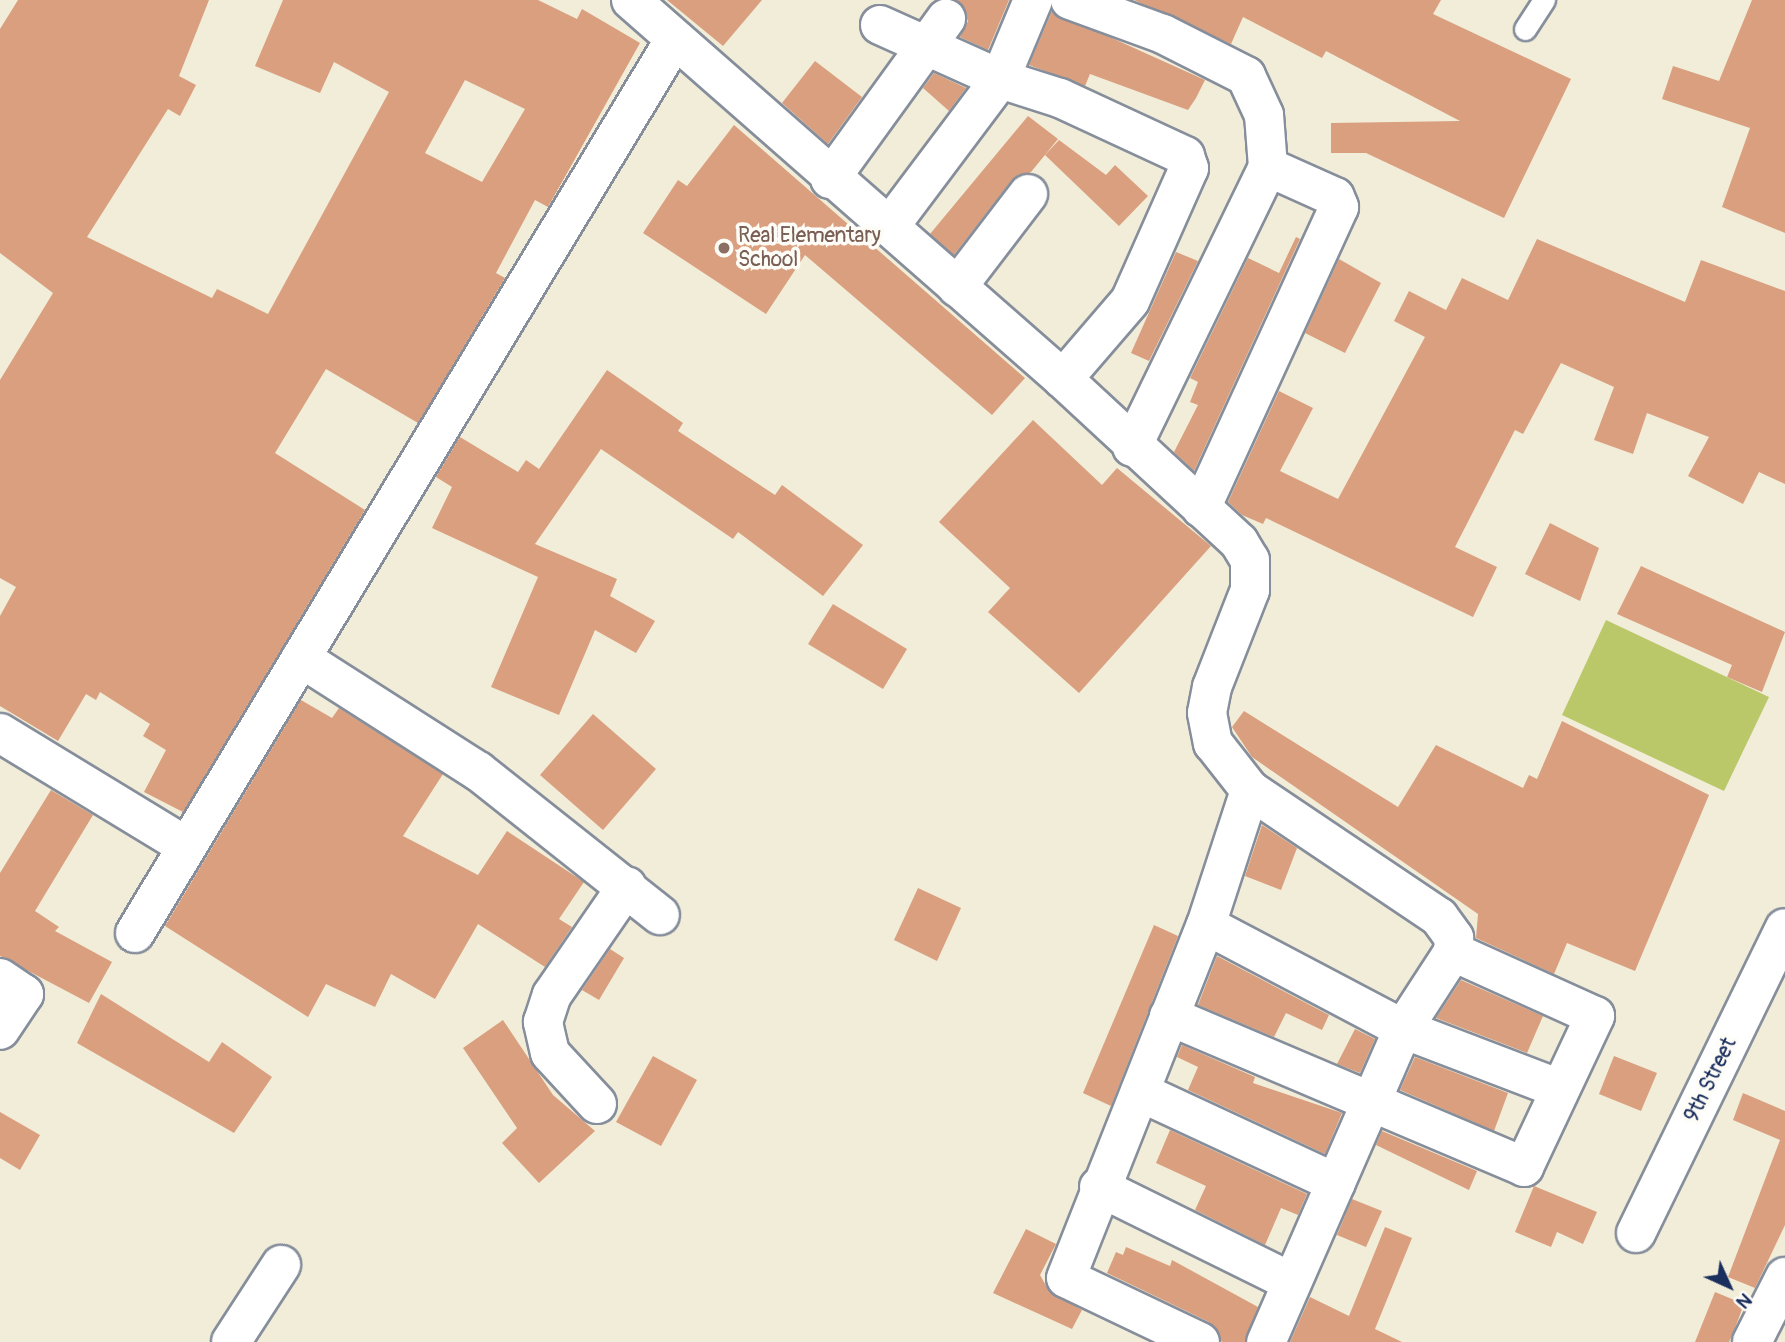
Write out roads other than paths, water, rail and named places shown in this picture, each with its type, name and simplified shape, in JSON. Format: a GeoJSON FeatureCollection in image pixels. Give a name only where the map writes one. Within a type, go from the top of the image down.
{"type":"FeatureCollection","features":[{"type":"Feature","properties":{"kind":"street"},"geometry":{"type":"LineString","coordinates":[[631,0],[830,179],[1063,379],[1132,447],[1201,508],[1250,560],[1250,590],[1207,713],[1213,743],[1251,790],[1439,917],[1454,938],[1453,952],[1403,1029],[1266,1342]]}},
{"type":"Feature","properties":{"kind":"street"},"geometry":{"type":"LineString","coordinates":[[889,227],[1000,79],[1033,0]]}},
{"type":"Feature","properties":{"kind":"street"},"geometry":{"type":"LineString","coordinates":[[1070,0],[1163,34],[1246,76],[1264,115],[1268,167],[1132,447]]}},
{"type":"Feature","properties":{"kind":"street"},"geometry":{"type":"LineString","coordinates":[[880,25],[937,34],[1000,79],[1162,143],[1185,156],[1189,168],[1130,301],[1063,379]]}},
{"type":"Feature","properties":{"kind":"street"},"geometry":{"type":"LineString","coordinates":[[830,179],[937,34]]}},
{"type":"Feature","properties":{"kind":"street"},"geometry":{"type":"LineString","coordinates":[[135,933],[675,39]]}},
{"type":"Feature","properties":{"kind":"street"},"geometry":{"type":"LineString","coordinates":[[1201,508],[1339,217],[1335,197],[1268,167]]}},
{"type":"Feature","properties":{"kind":"street"},"geometry":{"type":"LineString","coordinates":[[957,287],[1028,194]]}},
{"type":"Feature","properties":{"kind":"street"},"geometry":{"type":"LineString","coordinates":[[301,658],[478,771],[627,886],[660,915]]}},
{"type":"Feature","properties":{"kind":"street"},"geometry":{"type":"LineString","coordinates":[[0,733],[186,846]]}},
{"type":"Feature","properties":{"kind":"street"},"geometry":{"type":"LineString","coordinates":[[1200,1342],[1066,1278],[1099,1187],[1206,925],[1251,790]]}},
{"type":"Feature","properties":{"kind":"street"},"geometry":{"type":"LineString","coordinates":[[597,1104],[550,1053],[542,1022],[552,996],[627,886]]}},
{"type":"Feature","properties":{"kind":"street"},"geometry":{"type":"LineString","coordinates":[[1206,925],[1403,1029],[1560,1089]]}},
{"type":"Feature","properties":{"kind":"street","name":"9th Street"},"geometry":{"type":"LineString","coordinates":[[1636,1233],[1785,928]]}},
{"type":"Feature","properties":{"kind":"street"},"geometry":{"type":"LineString","coordinates":[[1169,1016],[1524,1167],[1595,1016],[1453,952]]}},
{"type":"Feature","properties":{"kind":"street"},"geometry":{"type":"LineString","coordinates":[[0,978],[24,995],[0,1030]]}},
{"type":"Feature","properties":{"kind":"street"},"geometry":{"type":"LineString","coordinates":[[1140,1092],[1336,1183]]}},
{"type":"Feature","properties":{"kind":"street"},"geometry":{"type":"LineString","coordinates":[[1099,1187],[1292,1282]]}},
{"type":"Feature","properties":{"kind":"street"},"geometry":{"type":"LineString","coordinates":[[231,1342],[281,1265]]}},
{"type":"Feature","properties":{"kind":"street"},"geometry":{"type":"LineString","coordinates":[[1752,1342],[1785,1277]]}},
{"type":"Feature","properties":{"kind":"lane"},"geometry":{"type":"LineString","coordinates":[[1525,29],[1544,0]]}},
{"type":"Feature","properties":{"kind":"place","name":"Real Elementary School"},"geometry":{"type":"Point","coordinates":[724,248]}}]}
